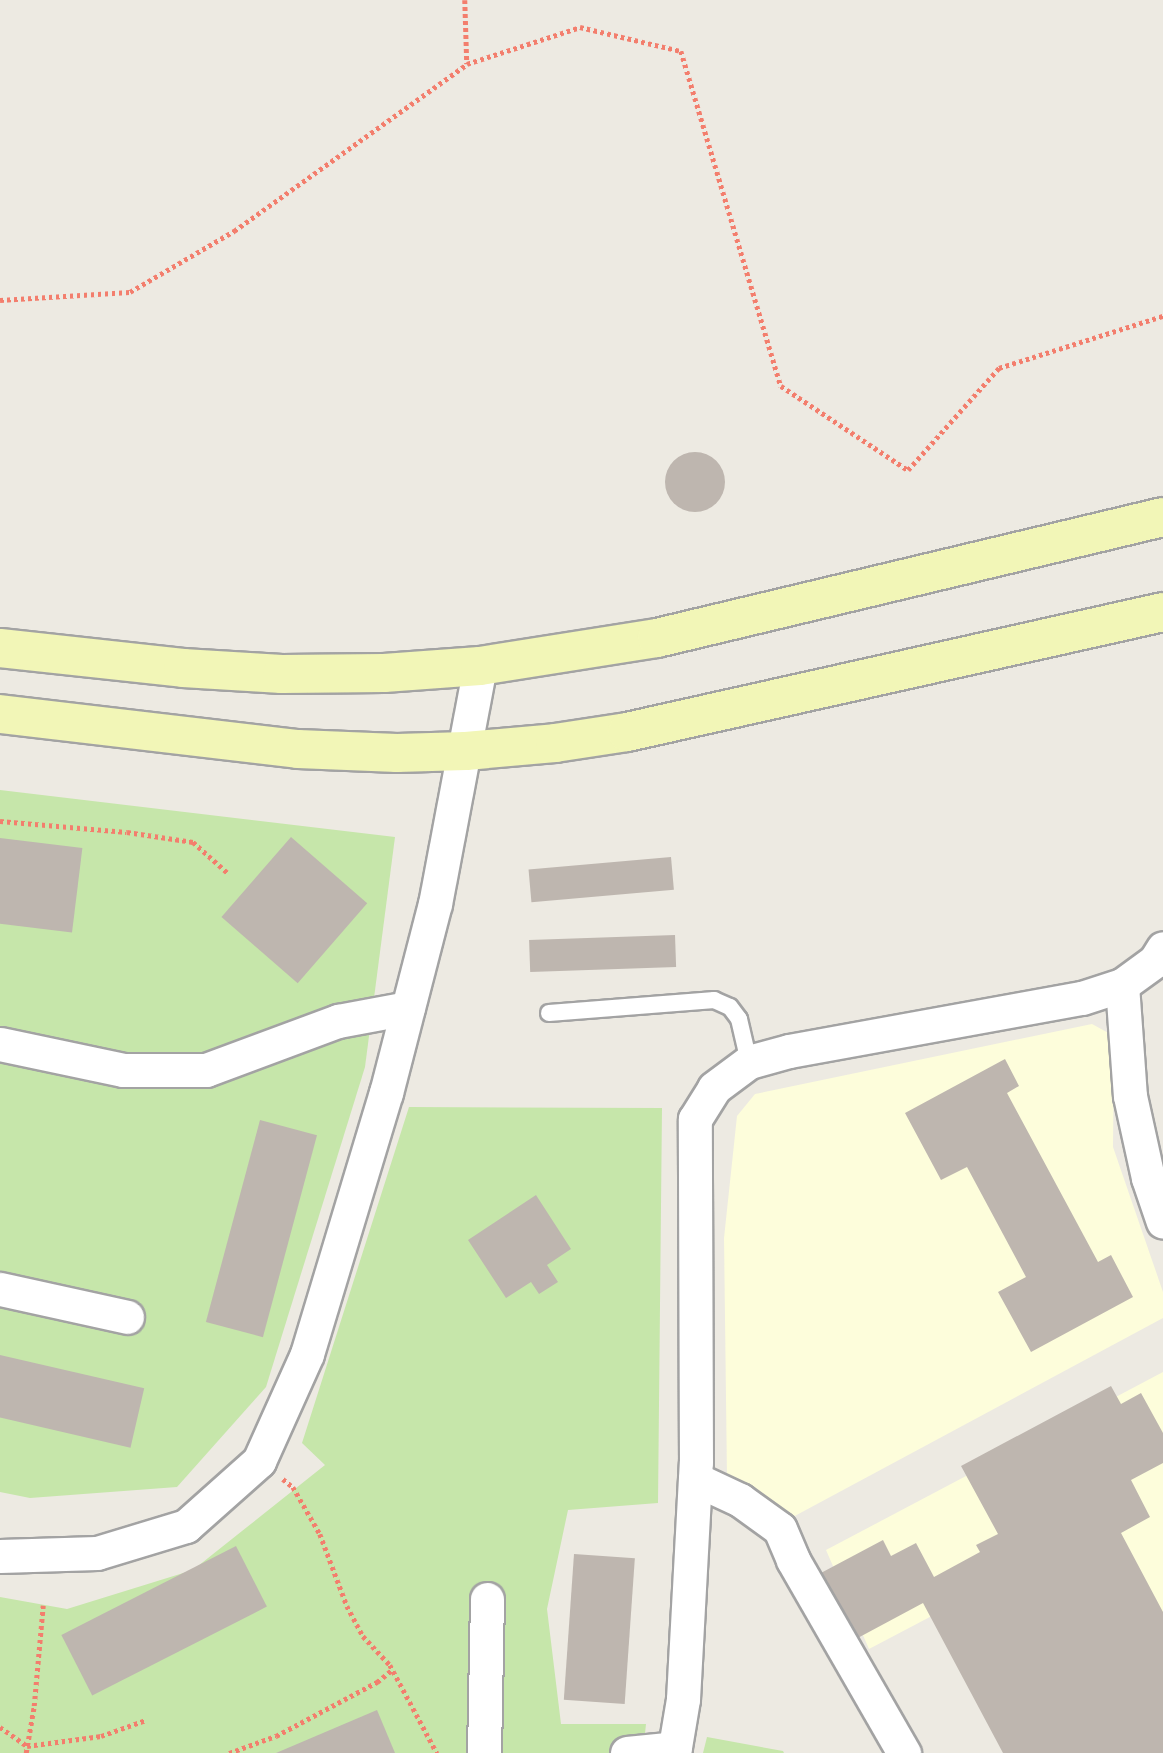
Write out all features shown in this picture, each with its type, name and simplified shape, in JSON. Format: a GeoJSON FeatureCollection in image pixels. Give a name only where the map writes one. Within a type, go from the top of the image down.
{"type":"FeatureCollection","features":[{"type":"Feature","properties":{"kind":"street"},"geometry":{"type":"LineString","coordinates":[[0,648],[183,668],[282,674],[384,673],[480,666],[657,638],[1163,517]]}},
{"type":"Feature","properties":{"kind":"street"},"geometry":{"type":"LineString","coordinates":[[0,714],[299,749],[397,753],[466,751],[555,743],[627,732],[1163,612]]}},
{"type":"Feature","properties":{"kind":"street"},"geometry":{"type":"LineString","coordinates":[[0,1556],[97,1553],[186,1526],[259,1461],[307,1353],[386,1093],[435,904],[480,666]]}},
{"type":"Feature","properties":{"kind":"street"},"geometry":{"type":"LineString","coordinates":[[627,1753],[674,1750],[683,1699],[695,1479],[695,1119],[714,1087],[749,1062],[789,1051],[1082,998],[1122,985],[1155,961],[1163,948]]}},
{"type":"Feature","properties":{"kind":"street"},"geometry":{"type":"LineString","coordinates":[[1122,985],[1130,1096],[1148,1178],[1163,1222]]}},
{"type":"Feature","properties":{"kind":"street"},"geometry":{"type":"LineString","coordinates":[[0,1044],[123,1070],[206,1070],[338,1021],[408,1008]]}},
{"type":"Feature","properties":{"kind":"street"},"geometry":{"type":"LineString","coordinates":[[0,1289],[127,1317]]}},
{"type":"Feature","properties":{"kind":"street"},"geometry":{"type":"LineString","coordinates":[[695,1479],[740,1500],[780,1530],[793,1560],[904,1753]]}},
{"type":"Feature","properties":{"kind":"street"},"geometry":{"type":"LineString","coordinates":[[484,1753],[487,1599]]}},
{"type":"Feature","properties":{"kind":"lane"},"geometry":{"type":"LineString","coordinates":[[549,1013],[714,1000],[730,1007],[740,1018],[749,1062]]}},
{"type":"Feature","properties":{"kind":"path"},"geometry":{"type":"LineString","coordinates":[[465,0],[467,64]]}},
{"type":"Feature","properties":{"kind":"path"},"geometry":{"type":"LineString","coordinates":[[0,300],[130,292],[234,231],[467,64],[580,27],[681,51],[780,386],[908,470],[999,368],[1163,316]]}},
{"type":"Feature","properties":{"kind":"path"},"geometry":{"type":"LineString","coordinates":[[0,821],[127,832],[193,842],[229,874]]}},
{"type":"Feature","properties":{"kind":"path"},"geometry":{"type":"LineString","coordinates":[[259,1461],[293,1487],[320,1534],[347,1606],[363,1636],[392,1670],[437,1753]]}},
{"type":"Feature","properties":{"kind":"path"},"geometry":{"type":"LineString","coordinates":[[26,1753],[34,1706],[43,1605]]}},
{"type":"Feature","properties":{"kind":"path"},"geometry":{"type":"LineString","coordinates":[[229,1753],[276,1736],[377,1682],[392,1670]]}},
{"type":"Feature","properties":{"kind":"path"},"geometry":{"type":"LineString","coordinates":[[0,1727],[27,1746],[101,1736],[146,1720]]}},
{"type":"Feature","properties":{"kind":"shaded area"},"geometry":{"type":"Polygon","coordinates":[[[1092,1024],[1114,1036],[1113,1147],[1163,1292],[1163,1318],[791,1518],[727,1478],[724,1238],[737,1116],[755,1094],[1092,1024]]]}},
{"type":"Feature","properties":{"kind":"shaded area"},"geometry":{"type":"Polygon","coordinates":[[[1163,1372],[1163,1753],[947,1608],[869,1649],[826,1550],[1163,1372]]]}},
{"type":"Feature","properties":{"kind":"green space"},"geometry":{"type":"Polygon","coordinates":[[[0,790],[395,837],[365,1067],[266,1387],[177,1487],[30,1498],[0,1492],[0,790]]]}},
{"type":"Feature","properties":{"kind":"green space"},"geometry":{"type":"Polygon","coordinates":[[[409,1107],[662,1108],[658,1503],[568,1510],[547,1609],[561,1724],[646,1724],[643,1753],[0,1753],[0,1597],[67,1609],[193,1570],[325,1465],[302,1443],[409,1107]]]}},
{"type":"Feature","properties":{"kind":"green space"},"geometry":{"type":"Polygon","coordinates":[[[707,1737],[783,1751],[784,1753],[703,1753],[707,1737]]]}},
{"type":"Feature","properties":{"kind":"building"},"geometry":{"type":"Polygon","coordinates":[[[695,452],[716,461],[725,482],[716,503],[695,512],[674,503],[665,482],[674,461],[695,452]]]}},
{"type":"Feature","properties":{"kind":"building"},"geometry":{"type":"Polygon","coordinates":[[[291,837],[367,903],[298,983],[221,917],[291,837]]]}},
{"type":"Feature","properties":{"kind":"building"},"geometry":{"type":"Polygon","coordinates":[[[0,838],[82,848],[72,932],[0,924],[0,838]]]}},
{"type":"Feature","properties":{"kind":"building"},"geometry":{"type":"Polygon","coordinates":[[[671,857],[674,890],[531,902],[529,869],[671,857]]]}},
{"type":"Feature","properties":{"kind":"building"},"geometry":{"type":"Polygon","coordinates":[[[675,935],[676,967],[530,972],[529,940],[675,935]]]}},
{"type":"Feature","properties":{"kind":"building"},"geometry":{"type":"Polygon","coordinates":[[[1005,1059],[1019,1086],[1007,1093],[1098,1262],[1111,1255],[1133,1297],[1031,1352],[998,1292],[1026,1277],[967,1167],[941,1180],[905,1113],[1005,1059]]]}},
{"type":"Feature","properties":{"kind":"building"},"geometry":{"type":"Polygon","coordinates":[[[260,1120],[317,1135],[263,1337],[206,1322],[260,1120]]]}},
{"type":"Feature","properties":{"kind":"building"},"geometry":{"type":"Polygon","coordinates":[[[536,1195],[571,1249],[547,1265],[558,1282],[539,1294],[531,1282],[506,1298],[468,1240],[536,1195]]]}},
{"type":"Feature","properties":{"kind":"building"},"geometry":{"type":"Polygon","coordinates":[[[0,1355],[144,1388],[130,1448],[0,1418],[0,1355]]]}},
{"type":"Feature","properties":{"kind":"building"},"geometry":{"type":"Polygon","coordinates":[[[1111,1386],[1121,1404],[1141,1393],[1163,1433],[1163,1463],[1131,1480],[1150,1517],[1121,1533],[1163,1612],[1163,1753],[1003,1753],[923,1603],[854,1640],[819,1574],[883,1540],[891,1556],[916,1543],[934,1577],[980,1552],[976,1545],[998,1534],[961,1466],[1111,1386]]]}},
{"type":"Feature","properties":{"kind":"building"},"geometry":{"type":"Polygon","coordinates":[[[236,1546],[267,1607],[92,1696],[61,1635],[236,1546]]]}},
{"type":"Feature","properties":{"kind":"building"},"geometry":{"type":"Polygon","coordinates":[[[574,1554],[635,1558],[625,1704],[564,1700],[574,1554]]]}},
{"type":"Feature","properties":{"kind":"building"},"geometry":{"type":"Polygon","coordinates":[[[377,1710],[395,1753],[276,1753],[377,1710]]]}}]}
